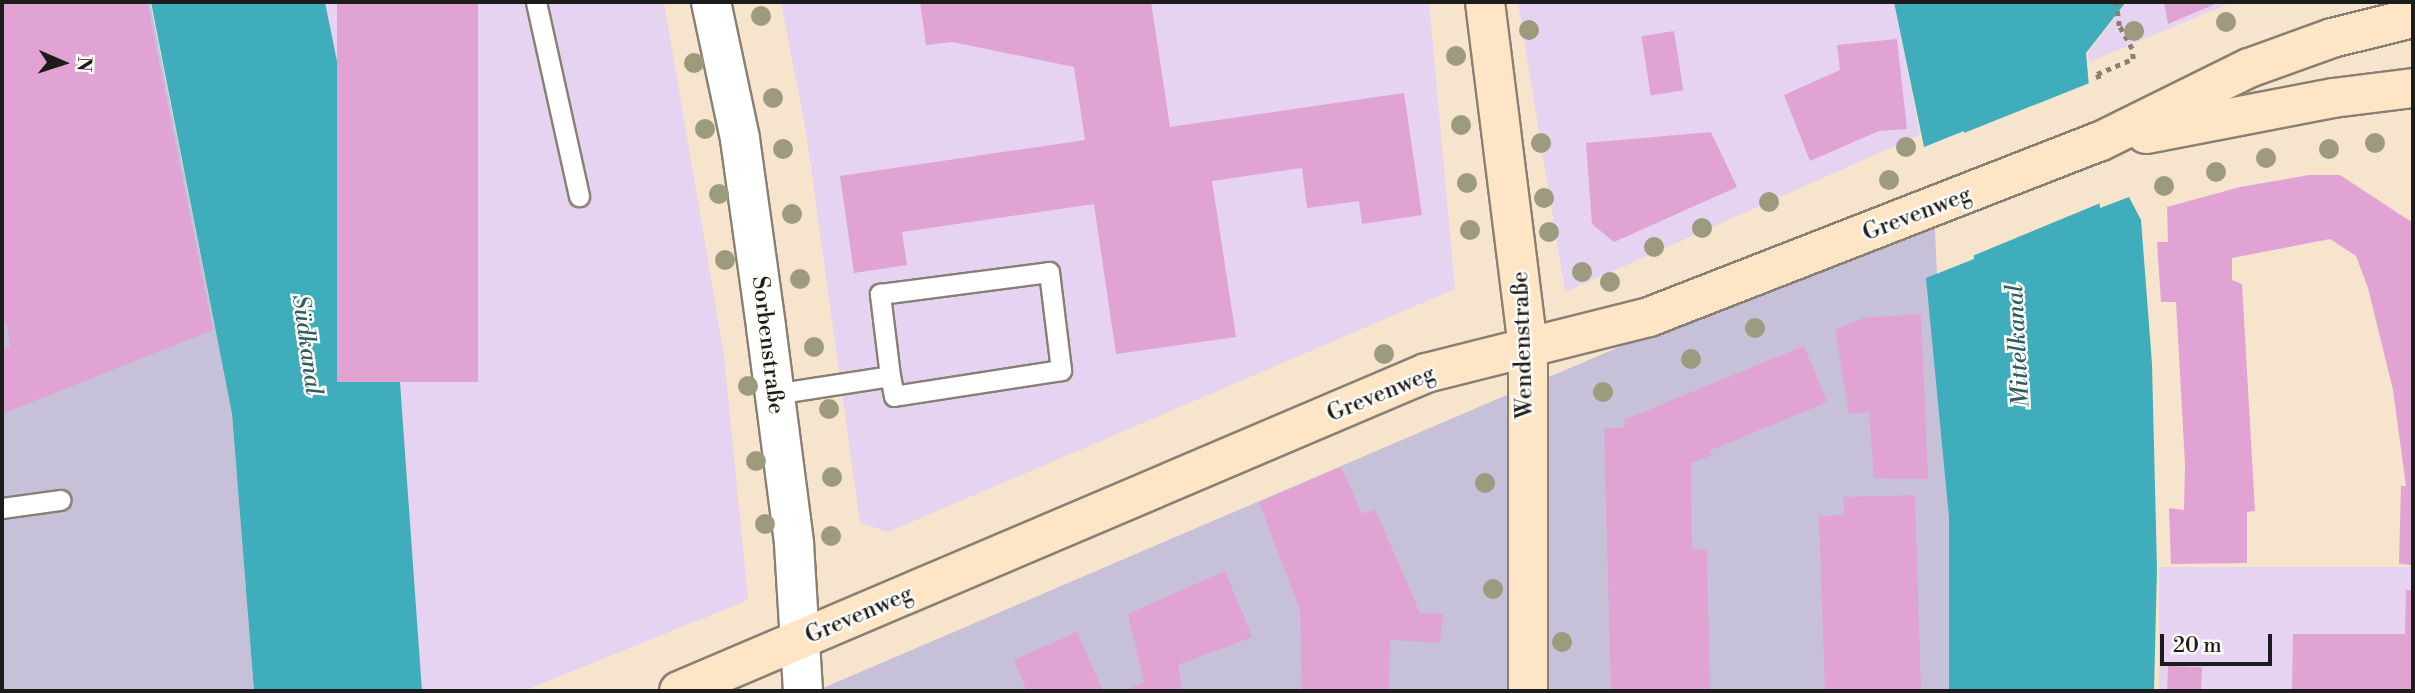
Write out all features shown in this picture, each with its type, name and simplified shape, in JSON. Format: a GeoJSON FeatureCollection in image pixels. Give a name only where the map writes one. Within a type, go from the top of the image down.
{"type":"FeatureCollection","features":[{"type":"Feature","properties":{"kind":"main road","name":"Wendenstraße"},"geometry":{"type":"LineString","coordinates":[[1485,2],[1528,349],[1528,691]]}},
{"type":"Feature","properties":{"kind":"main road","name":"Grevenweg"},"geometry":{"type":"LineString","coordinates":[[679,691],[1426,373],[1649,317],[1948,203],[2099,142],[2249,68],[2332,38],[2413,18]]}},
{"type":"Feature","properties":{"kind":"main road","name":"Grevenweg"},"geometry":{"type":"LineString","coordinates":[[2099,142],[2333,98],[2413,88]]}},
{"type":"Feature","properties":{"kind":"street","name":"Sorbenstraße"},"geometry":{"type":"LineString","coordinates":[[711,2],[740,139],[794,544],[803,691]]}},
{"type":"Feature","properties":{"kind":"lane"},"geometry":{"type":"LineString","coordinates":[[536,2],[579,195]]}},
{"type":"Feature","properties":{"kind":"lane"},"geometry":{"type":"LineString","coordinates":[[1049,272],[1061,370],[894,396],[890,376],[880,295],[1049,272]]}},
{"type":"Feature","properties":{"kind":"lane"},"geometry":{"type":"LineString","coordinates":[[774,394],[890,376]]}},
{"type":"Feature","properties":{"kind":"lane"},"geometry":{"type":"LineString","coordinates":[[2,508],[60,500]]}},
{"type":"Feature","properties":{"kind":"path"},"geometry":{"type":"LineString","coordinates":[[2099,79],[2097,74],[2133,59],[2132,49],[2119,26],[2116,2]]}},
{"type":"Feature","properties":{"kind":"shaded area"},"geometry":{"type":"Polygon","coordinates":[[[2,2],[150,2],[232,414],[254,691],[2,691],[2,2]]]}},
{"type":"Feature","properties":{"kind":"shaded area"},"geometry":{"type":"Polygon","coordinates":[[[325,2],[664,2],[724,355],[748,600],[523,691],[422,691],[399,368],[325,2]]]}},
{"type":"Feature","properties":{"kind":"shaded area"},"geometry":{"type":"Polygon","coordinates":[[[781,2],[1429,2],[1455,289],[888,532],[860,523],[806,132],[781,2]]]}},
{"type":"Feature","properties":{"kind":"shaded area"},"geometry":{"type":"Polygon","coordinates":[[[1518,2],[1894,2],[1920,135],[1565,292],[1518,2]]]}},
{"type":"Feature","properties":{"kind":"shaded area"},"geometry":{"type":"Polygon","coordinates":[[[2127,2],[2233,2],[2089,62],[2088,53],[2127,2]]]}},
{"type":"Feature","properties":{"kind":"shaded area"},"geometry":{"type":"Polygon","coordinates":[[[1934,212],[1949,517],[1949,691],[816,691],[1934,212]]]}},
{"type":"Feature","properties":{"kind":"shaded area"},"geometry":{"type":"Polygon","coordinates":[[[2159,567],[2413,567],[2413,691],[2159,691],[2159,567]]]}},
{"type":"Feature","properties":{"kind":"water","name":"Südkanal"},"geometry":{"type":"Polygon","coordinates":[[[151,2],[325,2],[399,368],[422,691],[254,691],[232,414],[151,2]]]}},
{"type":"Feature","properties":{"kind":"water","name":"Mittelkanal"},"geometry":{"type":"Polygon","coordinates":[[[1894,2],[2126,2],[2086,53],[2100,208],[2129,197],[2141,220],[2152,364],[2157,569],[2154,691],[1949,691],[1949,517],[1926,278],[1974,259],[1964,131],[1924,147],[1894,2]]]}},
{"type":"Feature","properties":{"kind":"pier"},"geometry":{"type":"Polygon","coordinates":[[[2092,82],[2103,202],[1970,257],[1961,135],[1944,141],[2092,82]]]}},
{"type":"Feature","properties":{"kind":"building"},"geometry":{"type":"Polygon","coordinates":[[[2,2],[147,2],[213,330],[2,414],[2,348],[10,347],[7,326],[2,322],[2,2]]]}},
{"type":"Feature","properties":{"kind":"building"},"geometry":{"type":"Polygon","coordinates":[[[337,2],[478,2],[478,382],[337,382],[337,2]]]}},
{"type":"Feature","properties":{"kind":"building"},"geometry":{"type":"Polygon","coordinates":[[[920,2],[1151,2],[1170,127],[1404,93],[1422,215],[1362,224],[1359,201],[1307,208],[1302,168],[1212,181],[1236,337],[1116,354],[1094,204],[902,232],[907,265],[854,273],[840,176],[1085,140],[1074,67],[952,42],[926,45],[920,2]]]}},
{"type":"Feature","properties":{"kind":"building"},"geometry":{"type":"Polygon","coordinates":[[[2164,2],[2220,2],[2168,24],[2164,2]]]}},
{"type":"Feature","properties":{"kind":"building"},"geometry":{"type":"Polygon","coordinates":[[[1674,31],[1683,90],[1651,95],[1641,36],[1674,31]]]}},
{"type":"Feature","properties":{"kind":"building"},"geometry":{"type":"Polygon","coordinates":[[[1897,39],[1907,129],[1879,131],[1810,161],[1784,95],[1840,70],[1837,45],[1897,39]]]}},
{"type":"Feature","properties":{"kind":"building"},"geometry":{"type":"Polygon","coordinates":[[[1711,132],[1737,187],[1614,242],[1592,224],[1586,143],[1711,132]]]}},
{"type":"Feature","properties":{"kind":"building"},"geometry":{"type":"Polygon","coordinates":[[[2309,175],[2340,175],[2413,223],[2413,565],[2399,564],[2401,486],[2406,486],[2393,390],[2368,288],[2356,256],[2330,239],[2232,258],[2232,280],[2242,284],[2255,511],[2247,512],[2247,563],[2171,564],[2169,508],[2184,510],[2185,464],[2176,302],[2161,302],[2157,242],[2168,242],[2167,207],[2240,187],[2309,175]]]}},
{"type":"Feature","properties":{"kind":"building"},"geometry":{"type":"Polygon","coordinates":[[[1921,314],[1928,479],[1874,478],[1869,412],[1849,414],[1835,330],[1864,318],[1921,314]]]}},
{"type":"Feature","properties":{"kind":"building"},"geometry":{"type":"Polygon","coordinates":[[[1804,346],[1827,402],[1709,451],[1712,455],[1691,463],[1692,549],[1707,550],[1710,691],[1611,691],[1604,428],[1622,428],[1626,425],[1624,420],[1804,346]]]}},
{"type":"Feature","properties":{"kind":"building"},"geometry":{"type":"Polygon","coordinates":[[[1341,467],[1362,514],[1375,509],[1420,613],[1443,614],[1440,643],[1390,640],[1389,691],[1302,691],[1300,610],[1259,502],[1341,467]]]}},
{"type":"Feature","properties":{"kind":"building"},"geometry":{"type":"Polygon","coordinates":[[[1915,495],[1921,691],[1825,691],[1819,516],[1844,515],[1843,497],[1915,495]]]}},
{"type":"Feature","properties":{"kind":"building"},"geometry":{"type":"Polygon","coordinates":[[[1225,571],[1252,637],[1178,665],[1182,691],[1122,691],[1144,683],[1128,614],[1225,571]]]}},
{"type":"Feature","properties":{"kind":"building"},"geometry":{"type":"Polygon","coordinates":[[[2406,590],[2413,590],[2413,691],[2292,691],[2293,634],[2405,634],[2406,590]]]}},
{"type":"Feature","properties":{"kind":"building"},"geometry":{"type":"Polygon","coordinates":[[[1077,632],[1103,691],[1027,691],[1014,660],[1077,632]]]}},
{"type":"Feature","properties":{"kind":"building"},"geometry":{"type":"Polygon","coordinates":[[[2168,666],[2202,667],[2201,691],[2167,691],[2168,666]]]}}]}
